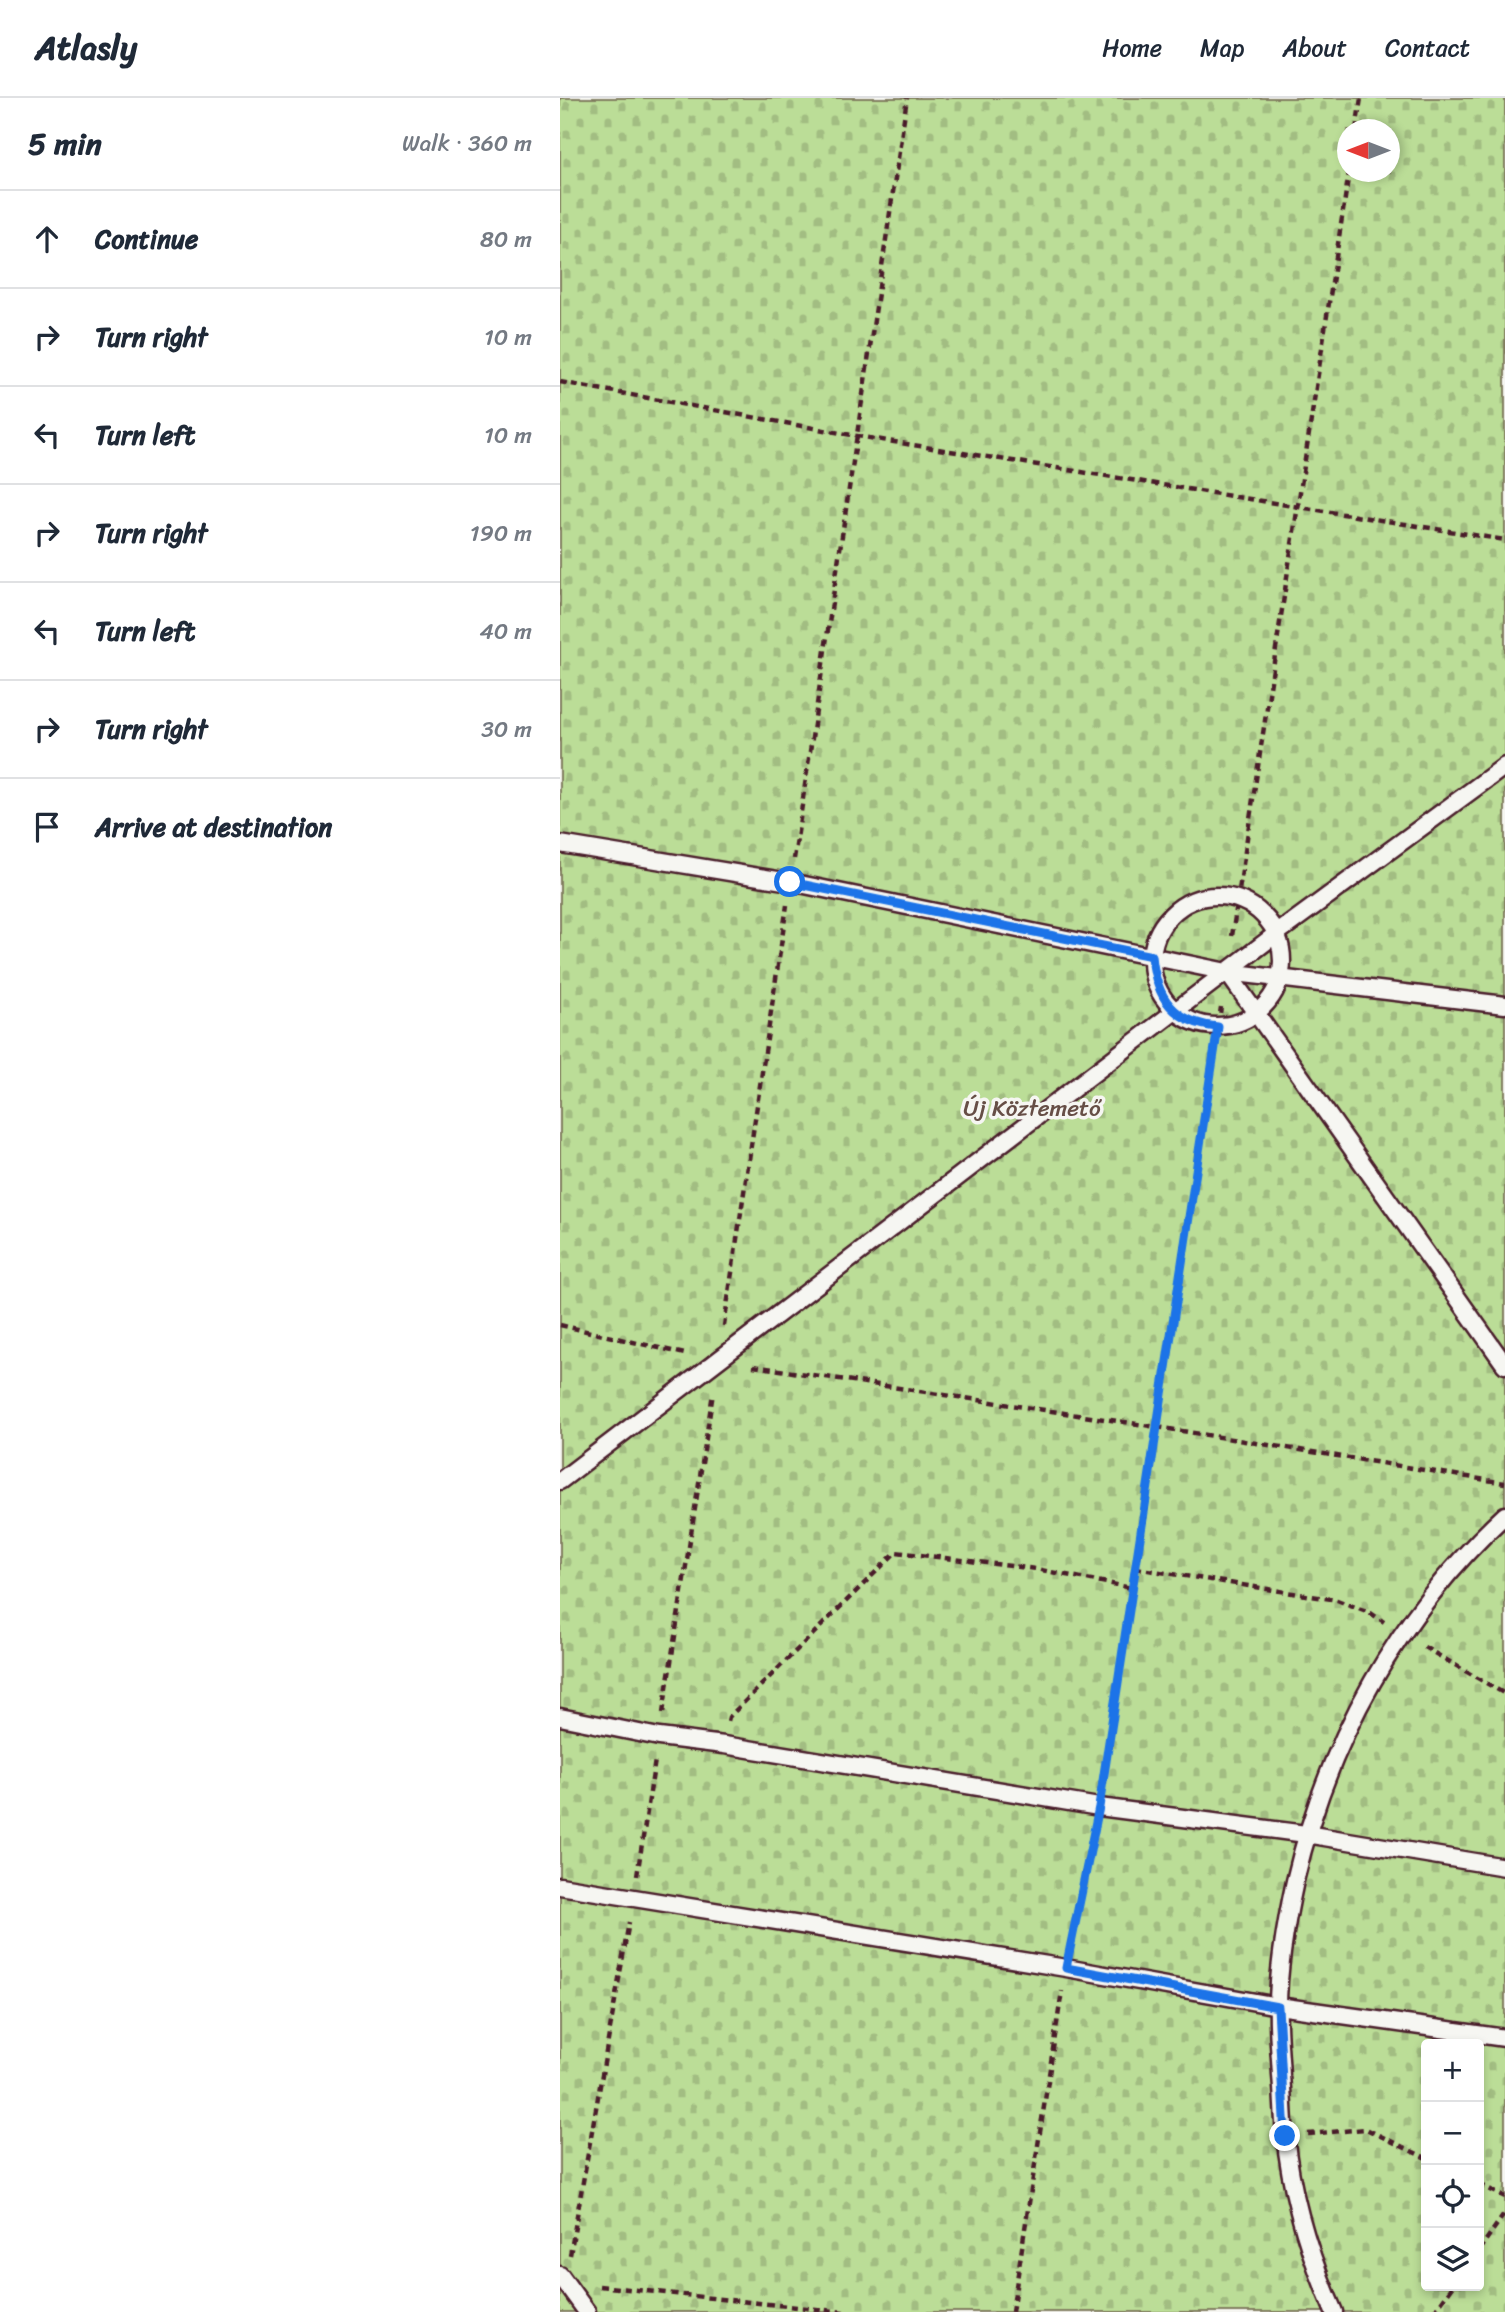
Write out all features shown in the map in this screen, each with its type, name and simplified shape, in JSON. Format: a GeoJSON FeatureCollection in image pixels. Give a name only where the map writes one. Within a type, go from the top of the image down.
{"type":"FeatureCollection","features":[{"type":"Feature","properties":{"kind":"lane"},"geometry":{"type":"LineString","coordinates":[[560,1481],[1276,934],[1505,766]]}},
{"type":"Feature","properties":{"kind":"lane"},"geometry":{"type":"LineString","coordinates":[[560,844],[790,882],[1227,972],[1505,1005]]}},
{"type":"Feature","properties":{"kind":"lane"},"geometry":{"type":"LineString","coordinates":[[1218,895],[1237,899],[1267,918],[1276,934],[1281,948],[1280,979],[1270,998],[1256,1014],[1238,1023],[1218,1027],[1203,1025],[1175,1012],[1161,996],[1154,977],[1152,956],[1156,937],[1166,920],[1180,907],[1198,898],[1218,895]]}},
{"type":"Feature","properties":{"kind":"lane"},"geometry":{"type":"LineString","coordinates":[[1227,972],[1505,1365]]}},
{"type":"Feature","properties":{"kind":"lane"},"geometry":{"type":"LineString","coordinates":[[1334,2312],[1311,2252],[1296,2195],[1285,2136],[1278,2007],[1286,1919],[1306,1834],[1331,1764],[1357,1708],[1401,1634],[1439,1583],[1505,1515]]}},
{"type":"Feature","properties":{"kind":"lane"},"geometry":{"type":"LineString","coordinates":[[560,1717],[659,1737],[724,1745],[1099,1807],[1306,1834],[1505,1867]]}},
{"type":"Feature","properties":{"kind":"lane"},"geometry":{"type":"LineString","coordinates":[[560,1886],[1066,1968],[1278,2007],[1505,2038]]}},
{"type":"Feature","properties":{"kind":"lane"},"geometry":{"type":"LineString","coordinates":[[562,2278],[587,2312]]}},
{"type":"Feature","properties":{"kind":"path"},"geometry":{"type":"LineString","coordinates":[[844,2312],[562,2278],[634,1898],[718,1361],[908,98]]}},
{"type":"Feature","properties":{"kind":"path"},"geometry":{"type":"LineString","coordinates":[[1358,119],[1361,98]]}},
{"type":"Feature","properties":{"kind":"path"},"geometry":{"type":"LineString","coordinates":[[1012,2312],[1066,1968],[1099,1807],[1347,182]]}},
{"type":"Feature","properties":{"kind":"path"},"geometry":{"type":"LineString","coordinates":[[560,383],[857,436],[1505,540]]}},
{"type":"Feature","properties":{"kind":"path"},"geometry":{"type":"LineString","coordinates":[[560,1325],[718,1361],[1505,1483]]}},
{"type":"Feature","properties":{"kind":"path"},"geometry":{"type":"LineString","coordinates":[[724,1745],[729,1717],[896,1552],[1036,1569],[1132,1588]]}},
{"type":"Feature","properties":{"kind":"path"},"geometry":{"type":"LineString","coordinates":[[1135,1568],[1337,1600],[1369,1612],[1401,1634],[1505,1694]]}},
{"type":"Feature","properties":{"kind":"path"},"geometry":{"type":"LineString","coordinates":[[1285,2136],[1366,2129],[1421,2156]]}},
{"type":"Feature","properties":{"kind":"path"},"geometry":{"type":"LineString","coordinates":[[1484,2186],[1505,2197]]}},
{"type":"Feature","properties":{"kind":"path"},"geometry":{"type":"LineString","coordinates":[[1484,2243],[1505,2213]]}},
{"type":"Feature","properties":{"kind":"path"},"geometry":{"type":"LineString","coordinates":[[1434,2312],[1449,2291]]}},
{"type":"Feature","properties":{"kind":"green space","name":"Új Köztemető"},"geometry":{"type":"Polygon","coordinates":[[[560,98],[1505,98],[1505,2312],[560,2312],[560,98]]]}},
{"type":"Feature","properties":{"kind":"route"},"geometry":{"type":"LineString","coordinates":[[790,882],[1152,956],[1154,977],[1161,996],[1175,1012],[1203,1025],[1218,1027],[1099,1807],[1066,1968],[1278,2007],[1285,2136]]}}]}
